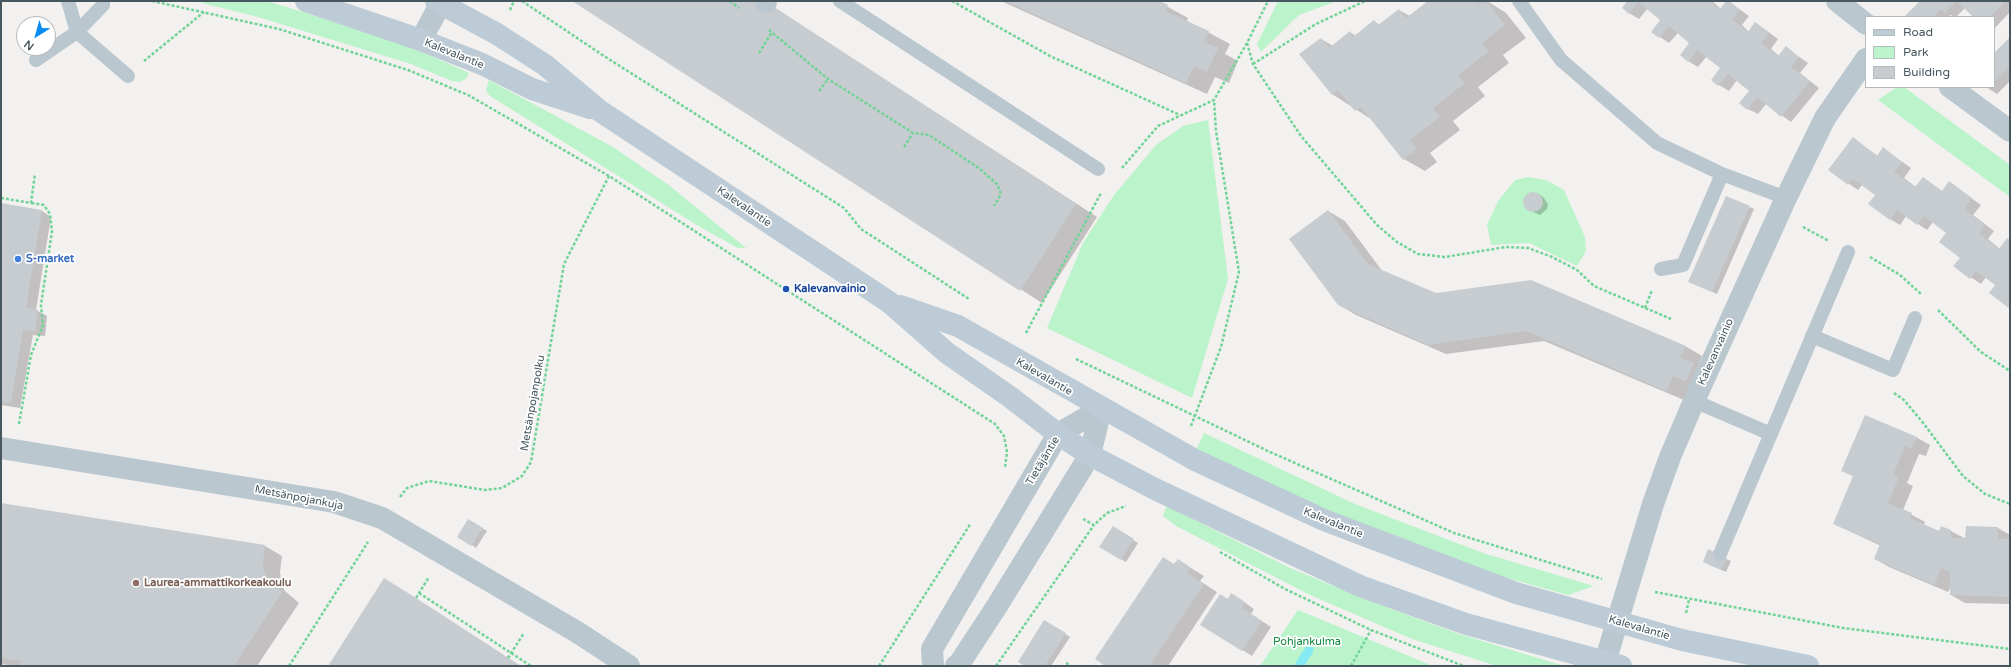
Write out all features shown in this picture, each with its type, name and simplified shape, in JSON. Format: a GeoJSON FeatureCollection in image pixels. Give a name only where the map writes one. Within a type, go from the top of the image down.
{"type":"FeatureCollection","features":[{"type":"Feature","properties":{"kind":"main road","name":"Kalevalantie"},"geometry":{"type":"LineString","coordinates":[[306,1],[421,40],[482,64],[532,89],[600,111]]}},
{"type":"Feature","properties":{"kind":"main road","name":"Kalevalantie"},"geometry":{"type":"LineString","coordinates":[[440,2],[497,34],[545,65],[600,111],[889,302],[947,353],[1010,397],[1058,434],[1090,455],[1156,489],[1360,586],[1466,624],[1613,664]]}},
{"type":"Feature","properties":{"kind":"main road","name":"Kalevalantie"},"geometry":{"type":"LineString","coordinates":[[889,302],[958,326],[1101,409],[1195,460],[1324,520],[1516,593],[1682,640],[1808,666]]}},
{"type":"Feature","properties":{"kind":"street"},"geometry":{"type":"LineString","coordinates":[[1836,1],[1865,23]]}},
{"type":"Feature","properties":{"kind":"street"},"geometry":{"type":"LineString","coordinates":[[421,40],[440,2]]}},
{"type":"Feature","properties":{"kind":"street","name":"Kalevanvainio"},"geometry":{"type":"LineString","coordinates":[[1613,664],[1616,622],[1653,504],[1670,457],[1781,207],[1825,118],[1865,60]]}},
{"type":"Feature","properties":{"kind":"street"},"geometry":{"type":"LineString","coordinates":[[1951,88],[2010,131]]}},
{"type":"Feature","properties":{"kind":"street"},"geometry":{"type":"LineString","coordinates":[[956,666],[959,664],[997,606],[1090,455],[1101,409]]}},
{"type":"Feature","properties":{"kind":"street","name":"Tietäjäntie"},"geometry":{"type":"LineString","coordinates":[[933,666],[932,650],[1058,434],[1101,409]]}},
{"type":"Feature","properties":{"kind":"street","name":"Metsänpojankuja"},"geometry":{"type":"LineString","coordinates":[[8,449],[334,502],[382,518],[577,632],[630,666]]}},
{"type":"Feature","properties":{"kind":"lane"},"geometry":{"type":"LineString","coordinates":[[68,1],[77,32],[128,76]]}},
{"type":"Feature","properties":{"kind":"lane"},"geometry":{"type":"LineString","coordinates":[[36,60],[77,32],[102,5],[103,1]]}},
{"type":"Feature","properties":{"kind":"lane"},"geometry":{"type":"LineString","coordinates":[[840,1],[1098,169]]}},
{"type":"Feature","properties":{"kind":"lane"},"geometry":{"type":"LineString","coordinates":[[1520,1],[1561,60],[1657,143],[1722,174],[1781,207]]}},
{"type":"Feature","properties":{"kind":"lane"},"geometry":{"type":"LineString","coordinates":[[1661,269],[1683,265],[1722,174]]}},
{"type":"Feature","properties":{"kind":"lane"},"geometry":{"type":"LineString","coordinates":[[1720,554],[1848,252]]}},
{"type":"Feature","properties":{"kind":"lane"},"geometry":{"type":"LineString","coordinates":[[1812,336],[1893,370],[1915,318]]}},
{"type":"Feature","properties":{"kind":"lane"},"geometry":{"type":"LineString","coordinates":[[1694,401],[1771,434]]}},
{"type":"Feature","properties":{"kind":"path"},"geometry":{"type":"LineString","coordinates":[[152,1],[204,11],[278,29],[415,72],[468,95],[609,176],[995,424],[1004,436],[1007,452],[1005,470],[1028,485]]}},
{"type":"Feature","properties":{"kind":"path"},"geometry":{"type":"LineString","coordinates":[[522,1],[604,56],[844,208],[861,229],[972,301]]}},
{"type":"Feature","properties":{"kind":"path"},"geometry":{"type":"LineString","coordinates":[[730,1],[742,10]]}},
{"type":"Feature","properties":{"kind":"path"},"geometry":{"type":"LineString","coordinates":[[952,1],[1050,56],[1181,115]]}},
{"type":"Feature","properties":{"kind":"path"},"geometry":{"type":"LineString","coordinates":[[1196,416],[1221,347],[1239,272],[1216,131],[1214,100],[1248,43],[1268,1]]}},
{"type":"Feature","properties":{"kind":"path"},"geometry":{"type":"LineString","coordinates":[[1253,64],[1316,24],[1365,1]]}},
{"type":"Feature","properties":{"kind":"path"},"geometry":{"type":"LineString","coordinates":[[128,76],[164,43],[204,11]]}},
{"type":"Feature","properties":{"kind":"path"},"geometry":{"type":"LineString","coordinates":[[766,28],[828,79],[913,133],[929,135],[980,168],[997,184],[1001,194],[994,206]]}},
{"type":"Feature","properties":{"kind":"path"},"geometry":{"type":"LineString","coordinates":[[759,53],[772,32]]}},
{"type":"Feature","properties":{"kind":"path"},"geometry":{"type":"LineString","coordinates":[[1248,43],[1253,64],[1301,136],[1377,225],[1397,242],[1418,254],[1445,257],[1506,247],[1528,248],[1552,257],[1577,270],[1594,286],[1671,320]]}},
{"type":"Feature","properties":{"kind":"path"},"geometry":{"type":"LineString","coordinates":[[820,91],[828,79]]}},
{"type":"Feature","properties":{"kind":"path"},"geometry":{"type":"LineString","coordinates":[[1120,171],[1158,126],[1214,100]]}},
{"type":"Feature","properties":{"kind":"path"},"geometry":{"type":"LineString","coordinates":[[904,147],[913,133]]}},
{"type":"Feature","properties":{"kind":"path"},"geometry":{"type":"LineString","coordinates":[[31,203],[35,174]]}},
{"type":"Feature","properties":{"kind":"path","name":"Metsänpojanpolku"},"geometry":{"type":"LineString","coordinates":[[289,666],[382,518],[407,488],[429,481],[485,490],[502,488],[522,476],[531,462],[536,439],[564,264],[609,176]]}},
{"type":"Feature","properties":{"kind":"path"},"geometry":{"type":"LineString","coordinates":[[1025,335],[1100,193],[1105,188]]}},
{"type":"Feature","properties":{"kind":"path"},"geometry":{"type":"LineString","coordinates":[[1,198],[44,205],[50,214],[52,230],[41,305],[43,325],[31,355],[8,449]]}},
{"type":"Feature","properties":{"kind":"path"},"geometry":{"type":"LineString","coordinates":[[1781,207],[1794,222],[1848,252],[1874,258],[1900,276],[1923,296]]}},
{"type":"Feature","properties":{"kind":"path"},"geometry":{"type":"LineString","coordinates":[[1644,308],[1653,288]]}},
{"type":"Feature","properties":{"kind":"path"},"geometry":{"type":"LineString","coordinates":[[1934,306],[1981,352],[2010,372]]}},
{"type":"Feature","properties":{"kind":"path"},"geometry":{"type":"LineString","coordinates":[[1019,331],[1032,338]]}},
{"type":"Feature","properties":{"kind":"path"},"geometry":{"type":"LineString","coordinates":[[1071,356],[1270,452],[1454,533],[1593,576]]}},
{"type":"Feature","properties":{"kind":"path"},"geometry":{"type":"LineString","coordinates":[[1893,370],[1886,387],[1904,400],[1963,476],[1986,494],[2010,504]]}},
{"type":"Feature","properties":{"kind":"path"},"geometry":{"type":"LineString","coordinates":[[1060,505],[1094,525]]}},
{"type":"Feature","properties":{"kind":"path"},"geometry":{"type":"LineString","coordinates":[[996,666],[1094,525],[1107,513],[1120,507],[1130,505]]}},
{"type":"Feature","properties":{"kind":"path"},"geometry":{"type":"LineString","coordinates":[[879,666],[972,522]]}},
{"type":"Feature","properties":{"kind":"path"},"geometry":{"type":"LineString","coordinates":[[1218,552],[1285,589],[1372,630],[1464,666]]}},
{"type":"Feature","properties":{"kind":"path"},"geometry":{"type":"LineString","coordinates":[[416,598],[433,572]]}},
{"type":"Feature","properties":{"kind":"path"},"geometry":{"type":"LineString","coordinates":[[419,593],[531,666]]}},
{"type":"Feature","properties":{"kind":"path"},"geometry":{"type":"LineString","coordinates":[[1688,600],[1844,628],[2010,649]]}},
{"type":"Feature","properties":{"kind":"path"},"geometry":{"type":"LineString","coordinates":[[508,658],[526,630]]}},
{"type":"Feature","properties":{"kind":"path"},"geometry":{"type":"LineString","coordinates":[[1351,666],[1372,630]]}},
{"type":"Feature","properties":{"kind":"path"},"geometry":{"type":"LineString","coordinates":[[1066,663],[1071,666]]}},
{"type":"Feature","properties":{"kind":"green space"},"geometry":{"type":"Polygon","coordinates":[[[202,1],[267,1],[367,32],[427,54],[469,73],[466,79],[459,82],[452,81],[411,64],[258,17],[202,3],[202,1]]]}},
{"type":"Feature","properties":{"kind":"green space"},"geometry":{"type":"Polygon","coordinates":[[[1278,1],[1337,1],[1299,15],[1261,52],[1257,44],[1278,1]]]}},
{"type":"Feature","properties":{"kind":"green space"},"geometry":{"type":"Polygon","coordinates":[[[489,80],[613,147],[670,186],[746,248],[738,248],[700,227],[490,96],[486,91],[489,80]]]}},
{"type":"Feature","properties":{"kind":"green space"},"geometry":{"type":"Polygon","coordinates":[[[1896,88],[1905,88],[2010,165],[2010,197],[1878,100],[1896,88]]]}},
{"type":"Feature","properties":{"kind":"green space"},"geometry":{"type":"Polygon","coordinates":[[[1208,120],[1228,279],[1192,398],[1047,328],[1083,243],[1114,195],[1156,145],[1183,126],[1208,120]]]}},
{"type":"Feature","properties":{"kind":"green space"},"geometry":{"type":"Polygon","coordinates":[[[1528,177],[1546,180],[1564,190],[1585,237],[1586,251],[1577,266],[1529,243],[1491,245],[1487,225],[1498,201],[1515,180],[1528,177]]]}},
{"type":"Feature","properties":{"kind":"green space"},"geometry":{"type":"Polygon","coordinates":[[[1204,433],[1355,504],[1483,553],[1594,586],[1568,595],[1475,569],[1345,520],[1196,450],[1204,433]]]}},
{"type":"Feature","properties":{"kind":"green space"},"geometry":{"type":"Polygon","coordinates":[[[1167,506],[1288,567],[1367,600],[1456,633],[1564,666],[1497,666],[1412,639],[1310,595],[1176,526],[1163,516],[1167,506]]]}},
{"type":"Feature","properties":{"kind":"green space","name":"Pohjankulma"},"geometry":{"type":"Polygon","coordinates":[[[1298,610],[1433,666],[1260,666],[1298,610]]]}},
{"type":"Feature","properties":{"kind":"building"},"geometry":{"type":"Polygon","coordinates":[[[572,1],[765,1],[1076,204],[1020,291],[572,1]]]}},
{"type":"Feature","properties":{"kind":"building"},"geometry":{"type":"Polygon","coordinates":[[[1005,1],[1160,1],[1168,5],[1165,11],[1209,31],[1204,42],[1218,48],[1207,72],[1194,66],[1186,83],[1005,1]]]}},
{"type":"Feature","properties":{"kind":"building"},"geometry":{"type":"Polygon","coordinates":[[[1428,1],[1476,1],[1479,4],[1486,1],[1505,25],[1482,43],[1489,51],[1458,75],[1465,83],[1433,108],[1440,117],[1410,140],[1417,149],[1403,160],[1361,107],[1355,111],[1338,90],[1332,95],[1299,54],[1321,38],[1329,48],[1350,31],[1353,37],[1374,20],[1378,25],[1399,9],[1406,18],[1428,1]]]}},
{"type":"Feature","properties":{"kind":"building"},"geometry":{"type":"Polygon","coordinates":[[[1627,1],[1710,1],[1720,9],[1726,1],[1729,1],[1740,10],[1732,19],[1748,32],[1755,22],[1769,33],[1761,43],[1778,56],[1786,46],[1799,57],[1791,67],[1810,81],[1781,117],[1757,97],[1747,110],[1739,103],[1749,91],[1728,74],[1718,86],[1711,80],[1720,68],[1697,50],[1688,62],[1680,55],[1689,43],[1669,26],[1659,38],[1651,32],[1660,20],[1638,2],[1629,14],[1622,8],[1627,1]]]}},
{"type":"Feature","properties":{"kind":"building"},"geometry":{"type":"Polygon","coordinates":[[[1920,1],[1956,1],[1945,13],[1941,9],[1934,16],[1905,16],[1920,1]]]}},
{"type":"Feature","properties":{"kind":"building"},"geometry":{"type":"Polygon","coordinates":[[[1957,1],[2006,1],[1991,16],[1972,16],[1957,1]]]}},
{"type":"Feature","properties":{"kind":"building"},"geometry":{"type":"Polygon","coordinates":[[[2010,37],[2010,66],[1995,81],[1995,52],[2010,37]]]}},
{"type":"Feature","properties":{"kind":"building"},"geometry":{"type":"Polygon","coordinates":[[[1853,137],[1877,156],[1883,147],[1902,162],[1894,172],[1915,187],[1923,177],[1942,191],[1949,181],[1972,198],[1964,209],[1985,225],[1979,233],[1999,249],[2007,238],[2010,240],[2010,309],[1989,293],[1995,285],[1976,271],[1970,279],[1953,266],[1960,258],[1939,242],[1946,233],[1924,216],[1917,225],[1897,210],[1890,220],[1868,204],[1875,195],[1853,179],[1848,185],[1828,170],[1853,137]]]}},
{"type":"Feature","properties":{"kind":"building"},"geometry":{"type":"Polygon","coordinates":[[[1533,192],[1540,195],[1543,202],[1540,209],[1533,212],[1526,209],[1523,202],[1526,195],[1533,192]]]}},
{"type":"Feature","properties":{"kind":"building"},"geometry":{"type":"Polygon","coordinates":[[[1726,196],[1750,206],[1712,292],[1688,282],[1726,196]]]}},
{"type":"Feature","properties":{"kind":"building","name":"S-market"},"geometry":{"type":"Polygon","coordinates":[[[1,203],[42,210],[26,308],[38,310],[35,331],[23,330],[11,403],[1,402],[1,203]]]}},
{"type":"Feature","properties":{"kind":"building"},"geometry":{"type":"Polygon","coordinates":[[[1328,210],[1368,264],[1436,293],[1531,280],[1686,346],[1680,358],[1694,363],[1686,381],[1673,376],[1666,391],[1526,331],[1428,345],[1338,305],[1289,239],[1328,210]]]}},
{"type":"Feature","properties":{"kind":"building"},"geometry":{"type":"Polygon","coordinates":[[[1865,415],[1917,437],[1911,449],[1905,446],[1893,475],[1899,477],[1888,503],[1912,513],[1910,518],[1939,531],[1941,526],[1951,530],[1951,538],[1965,538],[1966,526],[1998,527],[1998,539],[2010,539],[2010,597],[1950,595],[1950,572],[1941,568],[1934,585],[1874,559],[1880,544],[1833,524],[1853,476],[1841,471],[1865,415]]]}},
{"type":"Feature","properties":{"kind":"building","name":"Laurea-ammattikorkeakoulu"},"geometry":{"type":"Polygon","coordinates":[[[1,503],[265,545],[263,562],[264,571],[268,580],[282,592],[234,666],[19,666],[22,661],[1,658],[1,503]]]}},
{"type":"Feature","properties":{"kind":"building"},"geometry":{"type":"Polygon","coordinates":[[[468,519],[483,528],[471,546],[457,537],[468,519]]]}},
{"type":"Feature","properties":{"kind":"building"},"geometry":{"type":"Polygon","coordinates":[[[1113,526],[1134,539],[1121,560],[1099,547],[1113,526]]]}},
{"type":"Feature","properties":{"kind":"building"},"geometry":{"type":"Polygon","coordinates":[[[1708,549],[1727,558],[1721,570],[1703,562],[1708,549]]]}},
{"type":"Feature","properties":{"kind":"building"},"geometry":{"type":"Polygon","coordinates":[[[1163,557],[1174,564],[1178,559],[1190,567],[1187,573],[1204,584],[1149,666],[1105,666],[1095,659],[1163,557]]]}},
{"type":"Feature","properties":{"kind":"building"},"geometry":{"type":"Polygon","coordinates":[[[384,578],[416,598],[521,666],[328,666],[384,578]]]}},
{"type":"Feature","properties":{"kind":"building"},"geometry":{"type":"Polygon","coordinates":[[[1231,593],[1245,602],[1242,608],[1262,621],[1242,651],[1200,625],[1220,594],[1228,599],[1231,593]]]}},
{"type":"Feature","properties":{"kind":"building"},"geometry":{"type":"Polygon","coordinates":[[[1044,620],[1066,633],[1045,666],[1025,666],[1018,662],[1044,620]]]}},
{"type":"Feature","properties":{"kind":"waterway"},"geometry":{"type":"LineString","coordinates":[[1299,666],[1309,650]]}},
{"type":"Feature","properties":{"kind":"place","name":"S-market"},"geometry":{"type":"Point","coordinates":[18,259]}},
{"type":"Feature","properties":{"kind":"place","name":"Kalevanvainio"},"geometry":{"type":"Point","coordinates":[786,289]}},
{"type":"Feature","properties":{"kind":"place","name":"Laurea-ammattikorkeakoulu"},"geometry":{"type":"Point","coordinates":[136,583]}}]}
